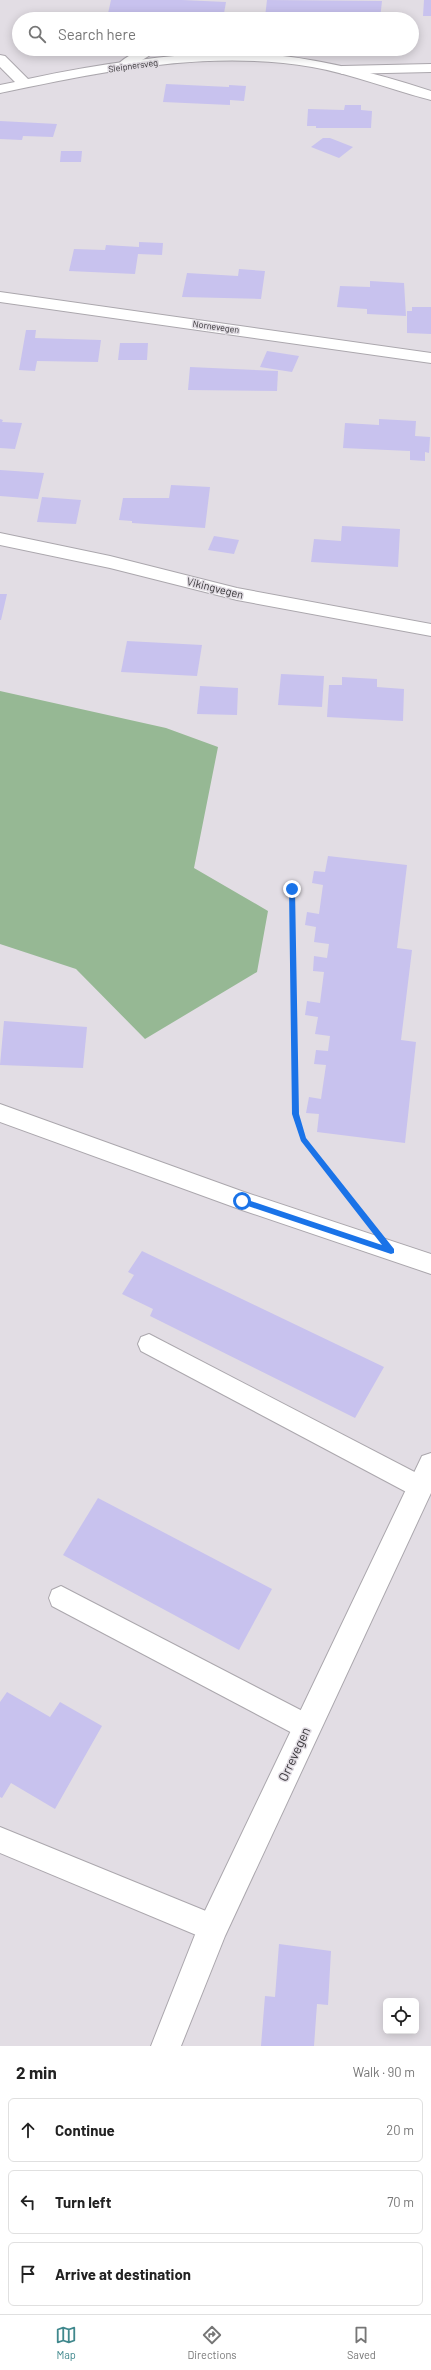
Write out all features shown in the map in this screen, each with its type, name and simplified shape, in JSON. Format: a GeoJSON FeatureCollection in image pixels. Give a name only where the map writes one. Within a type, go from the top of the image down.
{"type":"FeatureCollection","features":[{"type":"Feature","properties":{"kind":"street","name":"Sleipnersveg"},"geometry":{"type":"LineString","coordinates":[[0,89],[122,67],[231,56],[274,58],[342,70],[431,96]]}},
{"type":"Feature","properties":{"kind":"street"},"geometry":{"type":"LineString","coordinates":[[0,59],[25,84]]}},
{"type":"Feature","properties":{"kind":"street","name":"Nornevegen"},"geometry":{"type":"LineString","coordinates":[[0,297],[431,358]]}},
{"type":"Feature","properties":{"kind":"street","name":"Vikingvegen"},"geometry":{"type":"LineString","coordinates":[[0,539],[110,562],[237,594],[431,630]]}},
{"type":"Feature","properties":{"kind":"street","name":"Orrevegen"},"geometry":{"type":"LineString","coordinates":[[166,2046],[213,1928],[426,1476]]}},
{"type":"Feature","properties":{"kind":"lane"},"geometry":{"type":"LineString","coordinates":[[122,67],[138,56]]}},
{"type":"Feature","properties":{"kind":"lane"},"geometry":{"type":"LineString","coordinates":[[342,70],[431,68]]}},
{"type":"Feature","properties":{"kind":"lane"},"geometry":{"type":"LineString","coordinates":[[0,1114],[242,1201],[431,1264]]}},
{"type":"Feature","properties":{"kind":"lane"},"geometry":{"type":"LineString","coordinates":[[149,1344],[426,1476]]}},
{"type":"Feature","properties":{"kind":"lane"},"geometry":{"type":"LineString","coordinates":[[61,1598],[307,1727]]}},
{"type":"Feature","properties":{"kind":"lane"},"geometry":{"type":"LineString","coordinates":[[0,1840],[213,1928]]}},
{"type":"Feature","properties":{"kind":"path"},"geometry":{"type":"LineString","coordinates":[[292,889],[296,1114],[304,1139],[357,1208]]}},
{"type":"Feature","properties":{"kind":"green space"},"geometry":{"type":"Polygon","coordinates":[[[0,691],[166,728],[218,747],[194,868],[268,911],[257,972],[145,1039],[76,969],[0,944],[0,691]]]}},
{"type":"Feature","properties":{"kind":"building"},"geometry":{"type":"Polygon","coordinates":[[[111,0],[182,0],[226,2],[224,12],[108,12],[111,0]]]}},
{"type":"Feature","properties":{"kind":"building"},"geometry":{"type":"Polygon","coordinates":[[[267,0],[382,1],[381,12],[266,12],[267,0]]]}},
{"type":"Feature","properties":{"kind":"building"},"geometry":{"type":"Polygon","coordinates":[[[424,0],[431,0],[431,16],[423,16],[424,0]]]}},
{"type":"Feature","properties":{"kind":"building"},"geometry":{"type":"Polygon","coordinates":[[[166,84],[229,87],[229,85],[246,86],[244,101],[230,100],[230,105],[163,102],[166,84]]]}},
{"type":"Feature","properties":{"kind":"building"},"geometry":{"type":"Polygon","coordinates":[[[345,105],[361,105],[361,110],[372,111],[371,128],[316,128],[316,126],[307,126],[308,109],[344,110],[345,105]]]}},
{"type":"Feature","properties":{"kind":"building"},"geometry":{"type":"Polygon","coordinates":[[[0,121],[57,124],[53,137],[23,136],[22,140],[0,139],[0,121]]]}},
{"type":"Feature","properties":{"kind":"building"},"geometry":{"type":"Polygon","coordinates":[[[323,138],[330,138],[353,147],[339,158],[311,147],[323,138]]]}},
{"type":"Feature","properties":{"kind":"building"},"geometry":{"type":"Polygon","coordinates":[[[61,151],[82,151],[81,162],[60,162],[61,151]]]}},
{"type":"Feature","properties":{"kind":"building"},"geometry":{"type":"Polygon","coordinates":[[[139,242],[163,243],[162,255],[138,254],[135,274],[69,271],[74,249],[105,250],[106,245],[139,247],[139,242]]]}},
{"type":"Feature","properties":{"kind":"building"},"geometry":{"type":"Polygon","coordinates":[[[239,269],[265,271],[261,299],[182,297],[187,273],[238,276],[239,269]]]}},
{"type":"Feature","properties":{"kind":"building"},"geometry":{"type":"Polygon","coordinates":[[[370,281],[404,283],[406,316],[367,314],[367,309],[337,307],[340,286],[370,287],[370,281]]]}},
{"type":"Feature","properties":{"kind":"building"},"geometry":{"type":"Polygon","coordinates":[[[412,307],[431,307],[431,334],[407,333],[407,311],[412,311],[412,307]]]}},
{"type":"Feature","properties":{"kind":"building"},"geometry":{"type":"Polygon","coordinates":[[[26,330],[36,330],[35,338],[101,340],[98,362],[37,361],[35,371],[19,370],[26,330]]]}},
{"type":"Feature","properties":{"kind":"building"},"geometry":{"type":"Polygon","coordinates":[[[120,343],[148,343],[147,360],[118,360],[120,343]]]}},
{"type":"Feature","properties":{"kind":"building"},"geometry":{"type":"Polygon","coordinates":[[[267,351],[299,356],[292,372],[260,367],[267,351]]]}},
{"type":"Feature","properties":{"kind":"building"},"geometry":{"type":"Polygon","coordinates":[[[190,367],[278,371],[277,391],[188,390],[190,367]]]}},
{"type":"Feature","properties":{"kind":"building"},"geometry":{"type":"Polygon","coordinates":[[[0,419],[3,420],[2,422],[22,423],[15,449],[0,448],[0,419]]]}},
{"type":"Feature","properties":{"kind":"building"},"geometry":{"type":"Polygon","coordinates":[[[379,419],[416,421],[415,436],[430,437],[429,453],[425,452],[425,461],[410,460],[410,451],[343,448],[345,423],[379,425],[379,419]]]}},
{"type":"Feature","properties":{"kind":"building"},"geometry":{"type":"Polygon","coordinates":[[[0,470],[44,473],[38,499],[0,496],[0,470]]]}},
{"type":"Feature","properties":{"kind":"building"},"geometry":{"type":"Polygon","coordinates":[[[171,485],[210,487],[205,528],[132,523],[132,521],[119,520],[123,498],[169,498],[171,485]]]}},
{"type":"Feature","properties":{"kind":"building"},"geometry":{"type":"Polygon","coordinates":[[[42,497],[81,500],[76,524],[37,522],[42,497]]]}},
{"type":"Feature","properties":{"kind":"building"},"geometry":{"type":"Polygon","coordinates":[[[342,526],[400,529],[398,567],[311,562],[314,539],[341,541],[342,526]]]}},
{"type":"Feature","properties":{"kind":"building"},"geometry":{"type":"Polygon","coordinates":[[[214,536],[239,540],[234,554],[208,550],[214,536]]]}},
{"type":"Feature","properties":{"kind":"building"},"geometry":{"type":"Polygon","coordinates":[[[0,594],[7,594],[1,620],[0,620],[0,594]]]}},
{"type":"Feature","properties":{"kind":"building"},"geometry":{"type":"Polygon","coordinates":[[[127,641],[202,645],[197,676],[121,672],[127,641]]]}},
{"type":"Feature","properties":{"kind":"building"},"geometry":{"type":"Polygon","coordinates":[[[281,674],[324,676],[322,707],[278,705],[281,674]]]}},
{"type":"Feature","properties":{"kind":"building"},"geometry":{"type":"Polygon","coordinates":[[[342,677],[377,679],[377,687],[404,689],[403,721],[327,717],[329,685],[342,685],[342,677]]]}},
{"type":"Feature","properties":{"kind":"building"},"geometry":{"type":"Polygon","coordinates":[[[200,686],[238,688],[237,715],[197,714],[200,686]]]}},
{"type":"Feature","properties":{"kind":"building"},"geometry":{"type":"Polygon","coordinates":[[[328,856],[407,865],[397,948],[412,950],[401,1040],[416,1042],[405,1143],[317,1132],[319,1114],[306,1113],[309,1097],[321,1099],[326,1065],[314,1064],[316,1050],[328,1051],[330,1036],[315,1034],[318,1017],[305,1015],[307,1001],[320,1003],[324,972],[313,971],[314,956],[327,958],[329,944],[314,942],[316,927],[305,925],[307,912],[319,914],[323,885],[312,883],[314,871],[325,872],[328,856]]]}},
{"type":"Feature","properties":{"kind":"building"},"geometry":{"type":"Polygon","coordinates":[[[4,1021],[87,1027],[83,1068],[0,1065],[4,1021]]]}},
{"type":"Feature","properties":{"kind":"building"},"geometry":{"type":"Polygon","coordinates":[[[142,1251],[384,1367],[355,1418],[150,1316],[153,1309],[122,1294],[134,1275],[128,1272],[142,1251]]]}},
{"type":"Feature","properties":{"kind":"building"},"geometry":{"type":"Polygon","coordinates":[[[98,1498],[272,1589],[239,1650],[63,1555],[98,1498]]]}},
{"type":"Feature","properties":{"kind":"building"},"geometry":{"type":"Polygon","coordinates":[[[7,1692],[50,1717],[60,1702],[102,1726],[55,1809],[11,1783],[2,1798],[0,1797],[0,1702],[7,1692]]]}},
{"type":"Feature","properties":{"kind":"building"},"geometry":{"type":"Polygon","coordinates":[[[279,1944],[331,1951],[328,2005],[317,2004],[314,2046],[261,2046],[265,1996],[275,1997],[279,1944]]]}},
{"type":"Feature","properties":{"kind":"route"},"geometry":{"type":"LineString","coordinates":[[242,1201],[391,1251],[304,1139],[296,1114],[292,889]]}}]}
